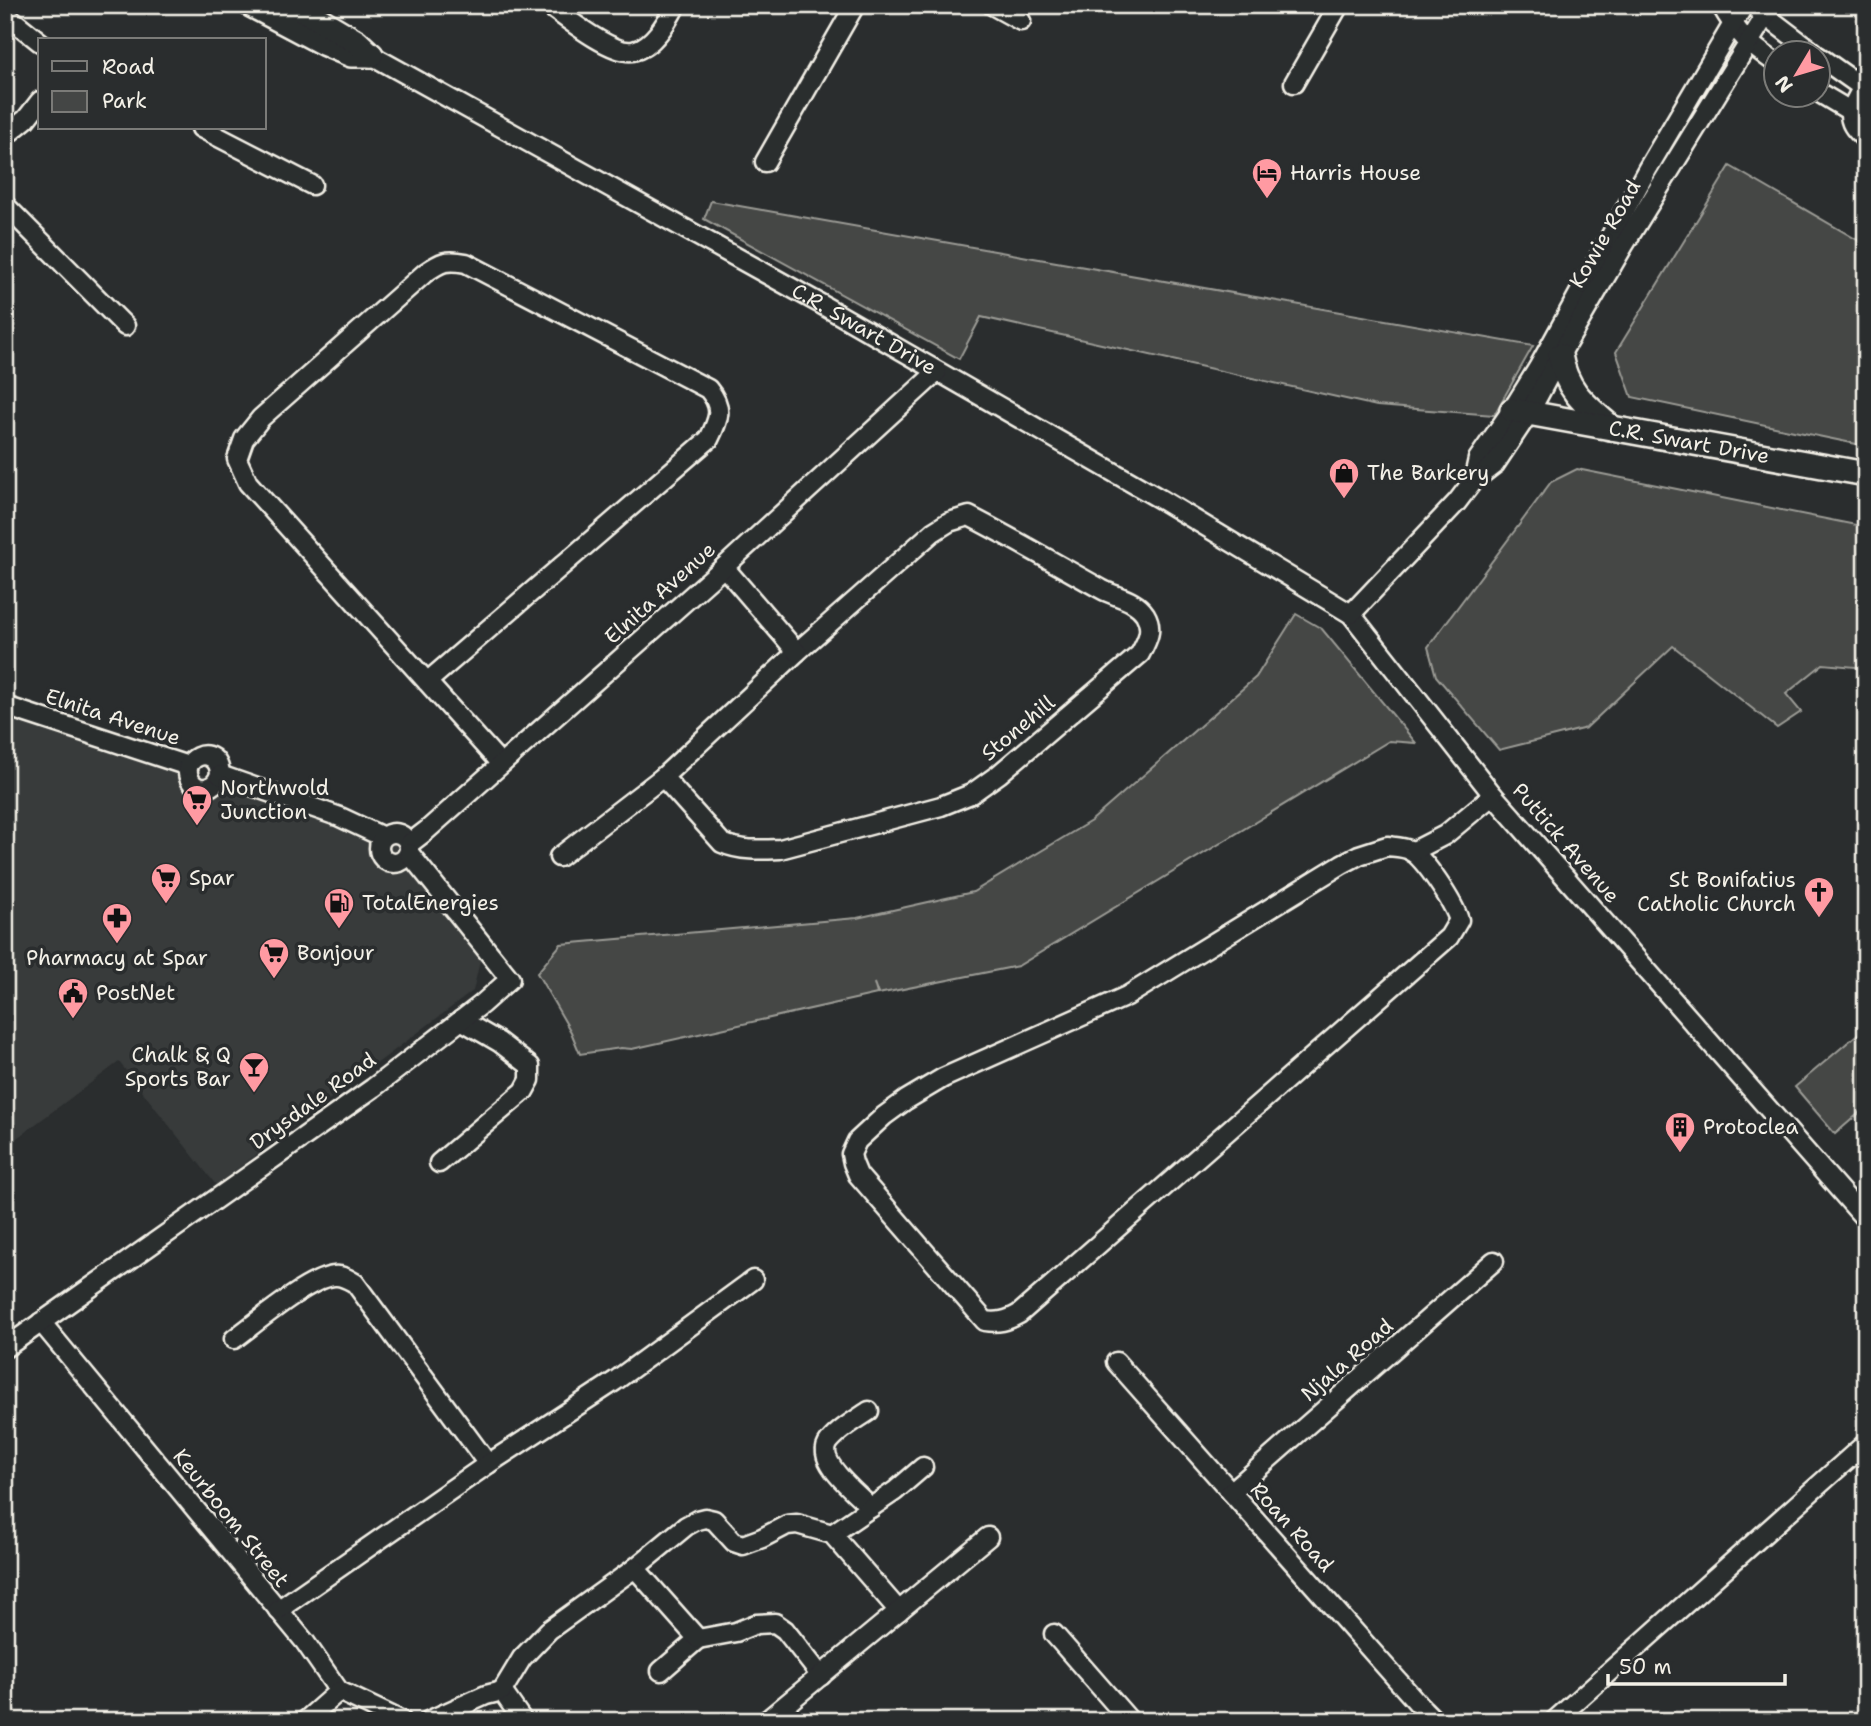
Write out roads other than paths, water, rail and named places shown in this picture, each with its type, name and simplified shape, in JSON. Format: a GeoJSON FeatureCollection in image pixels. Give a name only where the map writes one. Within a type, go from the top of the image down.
{"type":"FeatureCollection","features":[{"type":"Feature","properties":{"kind":"street","name":"C.R. Swart Drive"},"geometry":{"type":"LineString","coordinates":[[251,5],[351,55],[371,55]]}},
{"type":"Feature","properties":{"kind":"street","name":"C.R. Swart Drive"},"geometry":{"type":"LineString","coordinates":[[295,5],[358,42],[371,55],[807,296],[1162,500],[1351,614]]}},
{"type":"Feature","properties":{"kind":"street"},"geometry":{"type":"LineString","coordinates":[[548,5],[620,51],[633,51],[652,41],[676,5]]}},
{"type":"Feature","properties":{"kind":"street"},"geometry":{"type":"LineString","coordinates":[[765,162],[855,5]]}},
{"type":"Feature","properties":{"kind":"street"},"geometry":{"type":"LineString","coordinates":[[992,5],[1021,20]]}},
{"type":"Feature","properties":{"kind":"street"},"geometry":{"type":"LineString","coordinates":[[1293,83],[1339,5]]}},
{"type":"Feature","properties":{"kind":"street"},"geometry":{"type":"LineString","coordinates":[[1721,5],[1732,25],[1748,43],[1762,53]]}},
{"type":"Feature","properties":{"kind":"street","name":"Kowie Road"},"geometry":{"type":"LineString","coordinates":[[1351,614],[1457,502],[1473,481],[1495,464],[1521,412],[1538,368],[1647,168],[1744,5]]}},
{"type":"Feature","properties":{"kind":"street"},"geometry":{"type":"LineString","coordinates":[[1763,9],[1797,38]]}},
{"type":"Feature","properties":{"kind":"street","name":"Kowie Road"},"geometry":{"type":"LineString","coordinates":[[1521,412],[1560,355],[1631,233],[1748,43],[1763,9]]}},
{"type":"Feature","properties":{"kind":"street"},"geometry":{"type":"LineString","coordinates":[[8,12],[38,40]]}},
{"type":"Feature","properties":{"kind":"street"},"geometry":{"type":"LineString","coordinates":[[1832,65],[1864,84],[1850,111],[1852,125],[1866,140]]}},
{"type":"Feature","properties":{"kind":"street"},"geometry":{"type":"LineString","coordinates":[[1832,100],[1850,111]]}},
{"type":"Feature","properties":{"kind":"street"},"geometry":{"type":"LineString","coordinates":[[5,136],[26,119],[38,104]]}},
{"type":"Feature","properties":{"kind":"street"},"geometry":{"type":"LineString","coordinates":[[205,130],[312,185]]}},
{"type":"Feature","properties":{"kind":"street"},"geometry":{"type":"LineString","coordinates":[[5,205],[125,326]]}},
{"type":"Feature","properties":{"kind":"street"},"geometry":{"type":"LineString","coordinates":[[427,682],[709,439],[719,412],[716,399],[708,389],[466,263],[452,260],[440,262],[425,273],[261,418],[244,439],[237,459],[247,483],[501,764]]}},
{"type":"Feature","properties":{"kind":"street"},"geometry":{"type":"LineString","coordinates":[[1560,355],[1563,371],[1578,398],[1612,428]]}},
{"type":"Feature","properties":{"kind":"street","name":"Elnita Avenue"},"geometry":{"type":"LineString","coordinates":[[409,848],[724,567],[937,372]]}},
{"type":"Feature","properties":{"kind":"street","name":"C.R. Swart Drive"},"geometry":{"type":"LineString","coordinates":[[1521,412],[1866,474]]}},
{"type":"Feature","properties":{"kind":"street","name":"Stonehill"},"geometry":{"type":"LineString","coordinates":[[969,516],[1136,605],[1150,624],[1148,638],[1140,654],[999,774],[971,794],[941,806],[780,849],[731,847],[709,831],[663,777],[797,652],[933,532],[949,522],[969,516]]}},
{"type":"Feature","properties":{"kind":"street"},"geometry":{"type":"LineString","coordinates":[[724,567],[797,652]]}},
{"type":"Feature","properties":{"kind":"street","name":"Puttick Avenue"},"geometry":{"type":"LineString","coordinates":[[1351,614],[1493,795],[1866,1220]]}},
{"type":"Feature","properties":{"kind":"street","name":"Elnita Avenue"},"geometry":{"type":"LineString","coordinates":[[5,706],[188,766],[199,756],[210,757],[218,764],[220,775],[340,817],[383,837]]}},
{"type":"Feature","properties":{"kind":"street"},"geometry":{"type":"LineString","coordinates":[[559,857],[663,777]]}},
{"type":"Feature","properties":{"kind":"street"},"geometry":{"type":"LineString","coordinates":[[1412,852],[1445,835],[1493,795]]}},
{"type":"Feature","properties":{"kind":"street"},"geometry":{"type":"LineString","coordinates":[[398,833],[407,839],[407,858],[394,864],[384,860],[379,852],[383,837],[398,833]]}},
{"type":"Feature","properties":{"kind":"street"},"geometry":{"type":"LineString","coordinates":[[1387,846],[1401,847],[1412,852],[1437,881],[1455,908],[1459,920],[1449,937],[1034,1302],[1011,1319],[997,1323],[985,1321],[858,1175],[851,1154],[857,1141],[884,1116],[943,1078],[1127,996],[1359,855],[1387,846]]}},
{"type":"Feature","properties":{"kind":"street","name":"Drysdale Road"},"geometry":{"type":"LineString","coordinates":[[5,1348],[373,1088],[510,979],[409,848]]}},
{"type":"Feature","properties":{"kind":"street"},"geometry":{"type":"LineString","coordinates":[[439,1163],[524,1091],[530,1080],[530,1066],[499,1042],[461,1020]]}},
{"type":"Feature","properties":{"kind":"street","name":"Njala Road"},"geometry":{"type":"LineString","coordinates":[[1231,1493],[1494,1261]]}},
{"type":"Feature","properties":{"kind":"street"},"geometry":{"type":"LineString","coordinates":[[234,1339],[307,1286],[334,1276],[346,1277],[355,1283],[488,1464]]}},
{"type":"Feature","properties":{"kind":"street"},"geometry":{"type":"LineString","coordinates":[[278,1610],[488,1464],[615,1381],[753,1280]]}},
{"type":"Feature","properties":{"kind":"street","name":"Keurboom Street"},"geometry":{"type":"LineString","coordinates":[[41,1322],[305,1642],[339,1691],[402,1721]]}},
{"type":"Feature","properties":{"kind":"street","name":"Roan Road"},"geometry":{"type":"LineString","coordinates":[[1116,1362],[1436,1721]]}},
{"type":"Feature","properties":{"kind":"street"},"geometry":{"type":"LineString","coordinates":[[869,1411],[834,1436],[825,1451],[834,1470],[870,1508]]}},
{"type":"Feature","properties":{"kind":"street"},"geometry":{"type":"LineString","coordinates":[[1554,1721],[1866,1443]]}},
{"type":"Feature","properties":{"kind":"street"},"geometry":{"type":"LineString","coordinates":[[832,1534],[895,1491],[923,1467]]}},
{"type":"Feature","properties":{"kind":"street"},"geometry":{"type":"LineString","coordinates":[[428,1721],[502,1690],[522,1658],[549,1630],[635,1568],[687,1526],[705,1518],[714,1520],[738,1545],[750,1544],[787,1525],[797,1524],[832,1534],[899,1611]]}},
{"type":"Feature","properties":{"kind":"street"},"geometry":{"type":"LineString","coordinates":[[766,1721],[988,1537]]}},
{"type":"Feature","properties":{"kind":"street"},"geometry":{"type":"LineString","coordinates":[[635,1568],[698,1639]]}},
{"type":"Feature","properties":{"kind":"street"},"geometry":{"type":"LineString","coordinates":[[661,1671],[698,1639],[736,1632],[756,1624],[775,1623],[785,1630],[821,1676]]}},
{"type":"Feature","properties":{"kind":"street"},"geometry":{"type":"LineString","coordinates":[[1054,1634],[1130,1721]]}},
{"type":"Feature","properties":{"kind":"street"},"geometry":{"type":"LineString","coordinates":[[502,1690],[523,1721]]}},
{"type":"Feature","properties":{"kind":"street"},"geometry":{"type":"LineString","coordinates":[[305,1721],[339,1691]]}},
{"type":"Feature","properties":{"kind":"place","name":"Harris House"},"geometry":{"type":"Point","coordinates":[1267,200]}},
{"type":"Feature","properties":{"kind":"place","name":"The Barkery"},"geometry":{"type":"Point","coordinates":[1344,500]}},
{"type":"Feature","properties":{"kind":"place","name":"Northwold Junction"},"geometry":{"type":"Point","coordinates":[197,827]}},
{"type":"Feature","properties":{"kind":"place","name":"Spar"},"geometry":{"type":"Point","coordinates":[166,905]}},
{"type":"Feature","properties":{"kind":"place","name":"St Bonifatius Catholic Church"},"geometry":{"type":"Point","coordinates":[1819,919]}},
{"type":"Feature","properties":{"kind":"place","name":"TotalEnergies"},"geometry":{"type":"Point","coordinates":[339,930]}},
{"type":"Feature","properties":{"kind":"place","name":"Pharmacy at Spar"},"geometry":{"type":"Point","coordinates":[117,945]}},
{"type":"Feature","properties":{"kind":"place","name":"Bonjour"},"geometry":{"type":"Point","coordinates":[274,980]}},
{"type":"Feature","properties":{"kind":"place","name":"PostNet"},"geometry":{"type":"Point","coordinates":[73,1020]}},
{"type":"Feature","properties":{"kind":"place","name":"Chalk & Q Sports Bar"},"geometry":{"type":"Point","coordinates":[254,1094]}},
{"type":"Feature","properties":{"kind":"place","name":"Protoclea"},"geometry":{"type":"Point","coordinates":[1680,1154]}}]}
